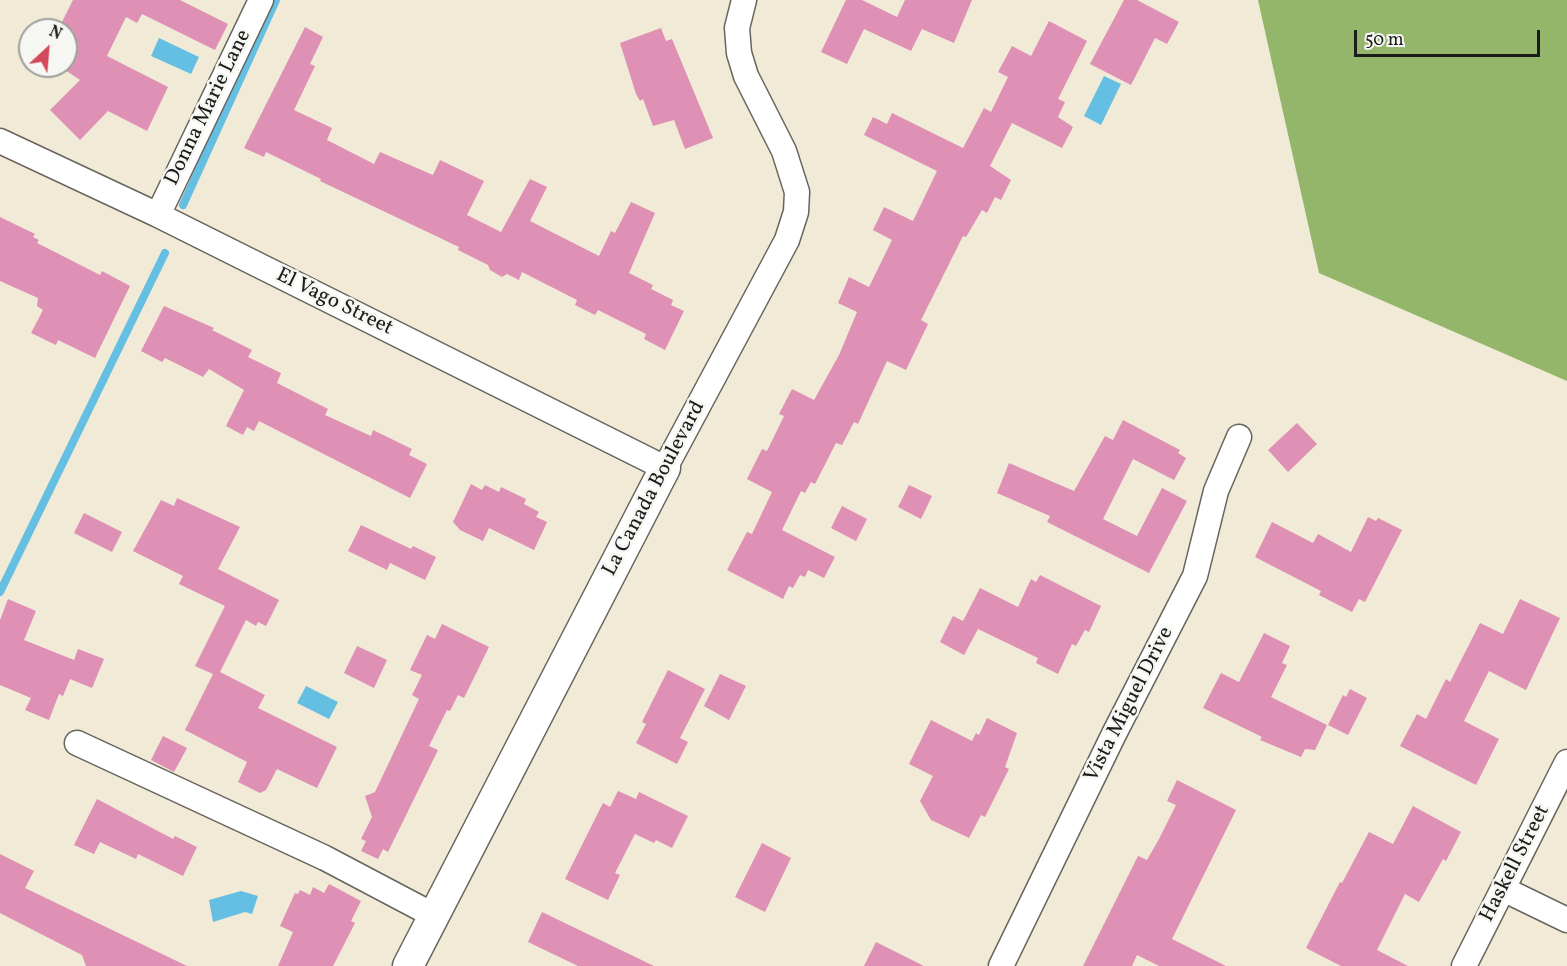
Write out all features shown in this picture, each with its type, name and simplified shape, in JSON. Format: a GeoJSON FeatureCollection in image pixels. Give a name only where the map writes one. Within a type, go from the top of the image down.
{"type":"FeatureCollection","features":[{"type":"Feature","properties":{"kind":"street","name":"Donna Marie Lane"},"geometry":{"type":"LineString","coordinates":[[158,215],[261,0]]}},
{"type":"Feature","properties":{"kind":"street","name":"La Canada Boulevard"},"geometry":{"type":"LineString","coordinates":[[408,966],[787,240],[796,212],[797,192],[784,151],[746,76],[739,53],[737,28],[744,0]]}},
{"type":"Feature","properties":{"kind":"street","name":"El Vago Street"},"geometry":{"type":"LineString","coordinates":[[0,141],[158,215],[666,468]]}},
{"type":"Feature","properties":{"kind":"street","name":"Vista Miguel Drive"},"geometry":{"type":"LineString","coordinates":[[1001,966],[1113,734],[1195,576],[1216,491],[1239,437]]}},
{"type":"Feature","properties":{"kind":"street"},"geometry":{"type":"LineString","coordinates":[[77,743],[293,842],[433,915]]}},
{"type":"Feature","properties":{"kind":"street","name":"Haskell Street"},"geometry":{"type":"LineString","coordinates":[[1464,966],[1567,762]]}},
{"type":"Feature","properties":{"kind":"street"},"geometry":{"type":"LineString","coordinates":[[1503,889],[1567,920]]}},
{"type":"Feature","properties":{"kind":"green space"},"geometry":{"type":"Polygon","coordinates":[[[1258,0],[1567,0],[1567,381],[1319,273],[1258,0]]]}},
{"type":"Feature","properties":{"kind":"water"},"geometry":{"type":"Polygon","coordinates":[[[159,38],[199,57],[191,74],[151,56],[159,38]]]}},
{"type":"Feature","properties":{"kind":"water"},"geometry":{"type":"Polygon","coordinates":[[[1104,76],[1121,84],[1101,125],[1084,116],[1104,76]]]}},
{"type":"Feature","properties":{"kind":"water"},"geometry":{"type":"Polygon","coordinates":[[[306,686],[338,702],[329,719],[297,703],[306,686]]]}},
{"type":"Feature","properties":{"kind":"water"},"geometry":{"type":"Polygon","coordinates":[[[241,891],[258,896],[252,914],[245,912],[213,922],[209,900],[241,891]]]}},
{"type":"Feature","properties":{"kind":"building"},"geometry":{"type":"Polygon","coordinates":[[[73,0],[180,0],[228,24],[215,50],[142,14],[137,23],[126,17],[107,56],[168,87],[147,131],[108,111],[80,140],[50,110],[80,80],[77,78],[78,18],[64,18],[73,0]]]}},
{"type":"Feature","properties":{"kind":"building"},"geometry":{"type":"Polygon","coordinates":[[[846,0],[862,0],[897,17],[905,0],[972,0],[954,43],[922,29],[911,51],[864,29],[847,64],[821,52],[846,0]]]}},
{"type":"Feature","properties":{"kind":"building"},"geometry":{"type":"Polygon","coordinates":[[[1124,0],[1137,0],[1179,22],[1167,44],[1155,38],[1131,85],[1090,64],[1124,0]]]}},
{"type":"Feature","properties":{"kind":"building"},"geometry":{"type":"Polygon","coordinates":[[[1049,21],[1087,41],[1058,99],[1065,102],[1058,117],[1073,127],[1062,148],[1012,123],[990,166],[1011,180],[1001,200],[995,197],[987,213],[982,210],[966,237],[963,236],[921,320],[928,324],[906,370],[887,361],[858,424],[854,422],[842,445],[836,443],[815,484],[811,482],[805,493],[801,491],[782,530],[835,557],[824,578],[808,570],[805,577],[800,575],[793,588],[789,586],[783,599],[727,570],[747,532],[752,534],[772,492],[747,479],[762,449],[767,451],[784,416],[779,414],[792,389],[814,400],[839,355],[857,312],[838,303],[849,277],[869,287],[892,240],[873,230],[884,207],[913,221],[937,171],[864,135],[873,117],[887,124],[892,113],[963,148],[984,108],[991,112],[1008,77],[998,72],[1012,46],[1031,56],[1049,21]]]}},
{"type":"Feature","properties":{"kind":"building"},"geometry":{"type":"Polygon","coordinates":[[[305,27],[323,37],[310,64],[315,66],[294,110],[332,128],[327,140],[374,164],[380,152],[433,175],[440,160],[484,181],[467,215],[501,232],[530,179],[547,187],[530,221],[599,256],[611,231],[615,233],[631,202],[655,213],[629,273],[653,285],[651,289],[673,300],[671,305],[684,311],[665,350],[644,339],[646,334],[598,310],[595,315],[575,305],[577,300],[522,272],[519,280],[507,274],[502,277],[490,270],[488,265],[458,250],[459,247],[320,181],[321,179],[266,152],[264,157],[244,148],[305,27]]]}},
{"type":"Feature","properties":{"kind":"building"},"geometry":{"type":"Polygon","coordinates":[[[661,28],[666,41],[672,39],[713,138],[685,149],[674,120],[653,126],[643,99],[640,101],[636,94],[620,43],[661,28]]]}},
{"type":"Feature","properties":{"kind":"building"},"geometry":{"type":"Polygon","coordinates":[[[0,217],[35,234],[33,237],[39,240],[37,243],[100,275],[102,271],[130,286],[95,358],[58,340],[56,345],[31,333],[43,310],[37,306],[38,298],[0,281],[0,217]]]}},
{"type":"Feature","properties":{"kind":"building"},"geometry":{"type":"Polygon","coordinates":[[[164,306],[214,328],[212,330],[252,350],[248,357],[281,373],[277,383],[328,409],[325,415],[371,436],[373,430],[412,449],[409,455],[427,464],[410,498],[259,421],[254,431],[247,427],[243,435],[226,426],[244,390],[209,369],[203,377],[165,358],[162,362],[141,351],[164,306]]]}},
{"type":"Feature","properties":{"kind":"building"},"geometry":{"type":"Polygon","coordinates":[[[1123,420],[1180,450],[1178,453],[1186,458],[1174,480],[1133,459],[1103,519],[1137,536],[1162,488],[1187,501],[1149,573],[1047,522],[1050,516],[997,493],[1009,463],[1074,491],[1105,436],[1113,440],[1123,420]]]}},
{"type":"Feature","properties":{"kind":"building"},"geometry":{"type":"Polygon","coordinates":[[[1297,423],[1317,444],[1288,472],[1268,450],[1297,423]]]}},
{"type":"Feature","properties":{"kind":"building"},"geometry":{"type":"Polygon","coordinates":[[[471,484],[482,490],[485,485],[499,492],[501,487],[526,499],[524,504],[539,512],[536,517],[547,522],[534,550],[489,528],[483,541],[460,530],[453,522],[471,484]]]}},
{"type":"Feature","properties":{"kind":"building"},"geometry":{"type":"Polygon","coordinates":[[[909,485],[932,496],[921,519],[898,507],[909,485]]]}},
{"type":"Feature","properties":{"kind":"building"},"geometry":{"type":"Polygon","coordinates":[[[177,498],[240,527],[218,569],[279,600],[266,626],[258,622],[256,626],[246,620],[220,672],[265,695],[258,708],[337,747],[317,788],[277,769],[266,790],[260,793],[238,782],[247,762],[185,730],[213,674],[195,666],[225,606],[179,584],[183,576],[133,551],[161,500],[174,506],[177,498]]]}},
{"type":"Feature","properties":{"kind":"building"},"geometry":{"type":"Polygon","coordinates":[[[842,506],[867,519],[856,541],[831,528],[842,506]]]}},
{"type":"Feature","properties":{"kind":"building"},"geometry":{"type":"Polygon","coordinates":[[[84,513],[122,532],[112,552],[74,533],[84,513]]]}},
{"type":"Feature","properties":{"kind":"building"},"geometry":{"type":"Polygon","coordinates":[[[1368,517],[1376,521],[1378,518],[1402,530],[1365,602],[1359,599],[1352,612],[1319,595],[1321,591],[1255,557],[1272,522],[1313,543],[1318,534],[1351,552],[1368,517]]]}},
{"type":"Feature","properties":{"kind":"building"},"geometry":{"type":"Polygon","coordinates":[[[361,525],[411,549],[413,546],[436,557],[425,580],[390,563],[387,570],[348,551],[361,525]]]}},
{"type":"Feature","properties":{"kind":"building"},"geometry":{"type":"Polygon","coordinates":[[[1040,575],[1101,606],[1089,632],[1085,630],[1076,646],[1072,644],[1058,674],[1036,663],[1038,658],[978,629],[964,655],[940,642],[953,616],[963,621],[980,588],[1018,607],[1031,579],[1036,582],[1040,575]]]}},
{"type":"Feature","properties":{"kind":"building"},"geometry":{"type":"Polygon","coordinates":[[[8,599],[36,611],[24,640],[74,660],[78,649],[104,659],[92,688],[70,679],[63,696],[59,694],[49,720],[25,710],[31,698],[0,685],[0,620],[8,599]]]}},
{"type":"Feature","properties":{"kind":"building"},"geometry":{"type":"Polygon","coordinates":[[[1520,599],[1560,618],[1526,690],[1489,671],[1464,721],[1499,739],[1476,785],[1400,746],[1417,714],[1426,719],[1446,679],[1450,682],[1480,623],[1503,634],[1520,599]]]}},
{"type":"Feature","properties":{"kind":"building"},"geometry":{"type":"Polygon","coordinates":[[[442,624],[489,647],[464,698],[458,695],[450,711],[447,710],[429,746],[438,750],[388,852],[383,849],[378,859],[361,851],[366,841],[361,839],[372,817],[365,796],[375,792],[419,699],[412,695],[422,675],[410,670],[427,635],[435,639],[442,624]]]}},
{"type":"Feature","properties":{"kind":"building"},"geometry":{"type":"Polygon","coordinates":[[[1264,633],[1290,646],[1282,663],[1287,665],[1271,697],[1327,725],[1315,750],[1305,749],[1301,757],[1260,740],[1262,737],[1203,708],[1221,673],[1239,682],[1264,633]]]}},
{"type":"Feature","properties":{"kind":"building"},"geometry":{"type":"Polygon","coordinates":[[[357,646],[387,660],[374,688],[344,673],[357,646]]]}},
{"type":"Feature","properties":{"kind":"building"},"geometry":{"type":"Polygon","coordinates":[[[668,670],[705,689],[680,738],[688,742],[677,764],[636,743],[646,724],[642,722],[668,670]]]}},
{"type":"Feature","properties":{"kind":"building"},"geometry":{"type":"Polygon","coordinates":[[[720,674],[746,686],[729,720],[704,706],[720,674]]]}},
{"type":"Feature","properties":{"kind":"building"},"geometry":{"type":"Polygon","coordinates":[[[1350,689],[1367,698],[1348,735],[1328,725],[1343,695],[1346,697],[1350,689]]]}},
{"type":"Feature","properties":{"kind":"building"},"geometry":{"type":"Polygon","coordinates":[[[987,718],[1017,733],[1005,767],[1009,769],[985,817],[981,815],[969,838],[931,820],[920,801],[933,776],[909,764],[931,720],[972,741],[976,733],[979,735],[987,718]]]}},
{"type":"Feature","properties":{"kind":"building"},"geometry":{"type":"Polygon","coordinates":[[[163,736],[187,748],[174,772],[151,760],[163,736]]]}},
{"type":"Feature","properties":{"kind":"building"},"geometry":{"type":"Polygon","coordinates":[[[1177,780],[1236,810],[1172,939],[1226,966],[1159,966],[1137,955],[1132,966],[1083,966],[1138,856],[1147,860],[1159,839],[1176,805],[1167,801],[1177,780]]]}},
{"type":"Feature","properties":{"kind":"building"},"geometry":{"type":"Polygon","coordinates":[[[618,791],[636,799],[639,792],[688,816],[672,848],[656,840],[654,843],[635,834],[615,873],[620,875],[608,900],[565,879],[603,803],[610,807],[618,791]]]}},
{"type":"Feature","properties":{"kind":"building"},"geometry":{"type":"Polygon","coordinates":[[[97,799],[173,839],[175,836],[197,847],[183,876],[138,854],[136,859],[100,842],[94,854],[74,845],[97,799]]]}},
{"type":"Feature","properties":{"kind":"building"},"geometry":{"type":"Polygon","coordinates":[[[1413,806],[1461,832],[1446,861],[1443,859],[1419,902],[1405,894],[1377,950],[1408,966],[1341,966],[1306,948],[1369,832],[1393,844],[1413,806]]]}},
{"type":"Feature","properties":{"kind":"building"},"geometry":{"type":"Polygon","coordinates":[[[762,843],[791,858],[765,912],[735,897],[762,843]]]}},
{"type":"Feature","properties":{"kind":"building"},"geometry":{"type":"Polygon","coordinates":[[[0,854],[34,871],[25,888],[187,966],[86,966],[82,955],[0,913],[0,854]]]}},
{"type":"Feature","properties":{"kind":"building"},"geometry":{"type":"Polygon","coordinates":[[[329,884],[361,901],[351,921],[355,923],[333,966],[278,966],[293,932],[280,926],[295,893],[298,894],[300,890],[310,895],[313,887],[324,893],[329,884]]]}},
{"type":"Feature","properties":{"kind":"building"},"geometry":{"type":"Polygon","coordinates":[[[542,912],[654,966],[578,966],[528,942],[542,912]]]}},
{"type":"Feature","properties":{"kind":"building"},"geometry":{"type":"Polygon","coordinates":[[[876,942],[924,966],[864,966],[876,942]]]}},
{"type":"Feature","properties":{"kind":"waterway"},"geometry":{"type":"LineString","coordinates":[[183,205],[276,0]]}},
{"type":"Feature","properties":{"kind":"waterway"},"geometry":{"type":"LineString","coordinates":[[0,592],[165,253]]}}]}
